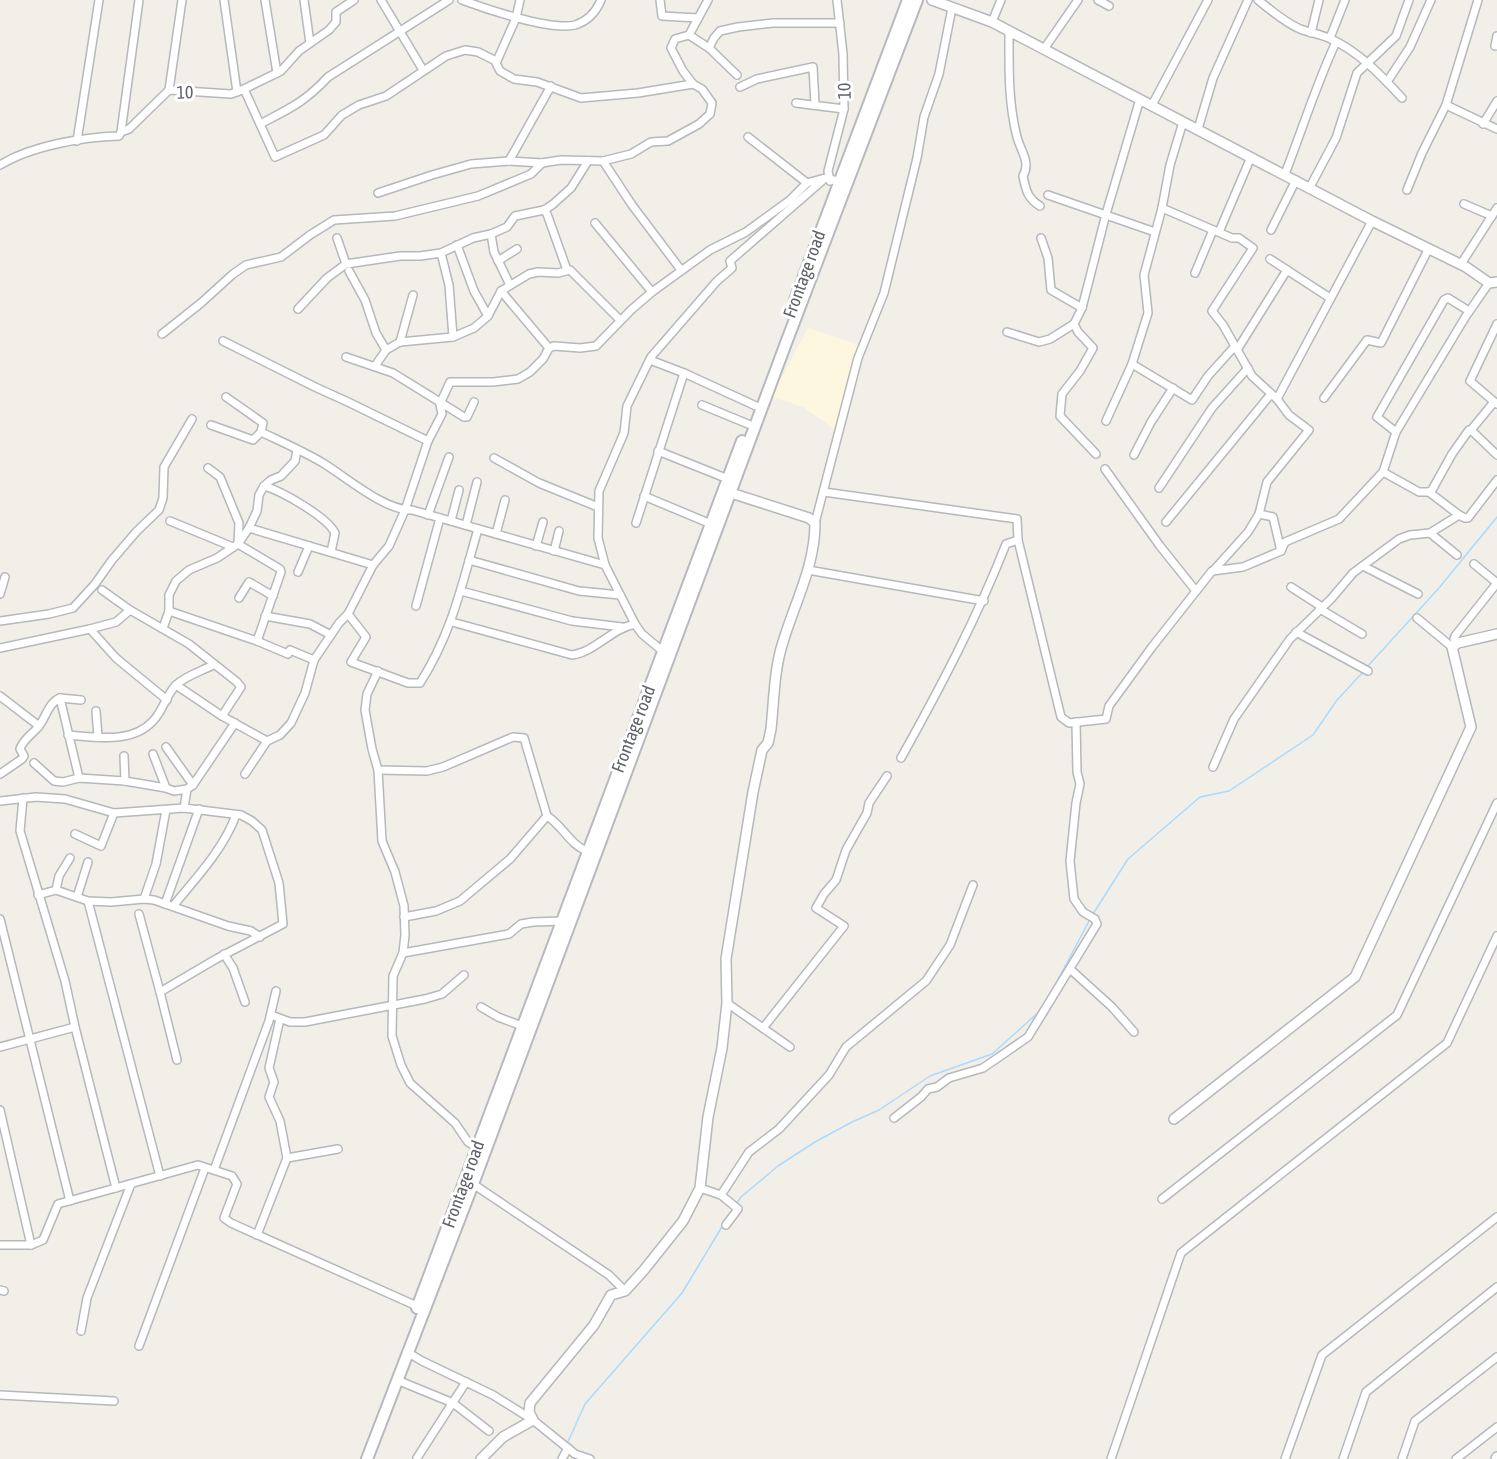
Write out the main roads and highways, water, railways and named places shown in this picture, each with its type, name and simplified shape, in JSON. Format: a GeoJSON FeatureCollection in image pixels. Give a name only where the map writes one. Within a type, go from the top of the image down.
{"type":"FeatureCollection","features":[{"type":"Feature","properties":{"kind":"main road","name":"Frontage road"},"geometry":{"type":"LineString","coordinates":[[359,1459],[421,1308],[522,1026],[565,922],[587,851],[666,654],[835,181],[908,0]]}},
{"type":"Feature","properties":{"kind":"main road"},"geometry":{"type":"LineString","coordinates":[[367,1459],[421,1308],[473,1184],[565,922],[666,654],[731,493],[835,181],[917,0]]}},
{"type":"Feature","properties":{"kind":"waterway"},"geometry":{"type":"LineString","coordinates":[[1367,667],[1439,588],[1497,517]]}},
{"type":"Feature","properties":{"kind":"waterway"},"geometry":{"type":"LineString","coordinates":[[1093,914],[1128,859],[1200,797],[1229,791],[1313,735],[1337,700],[1364,671]]}},
{"type":"Feature","properties":{"kind":"waterway"},"geometry":{"type":"LineString","coordinates":[[1051,993],[1089,921]]}},
{"type":"Feature","properties":{"kind":"waterway"},"geometry":{"type":"LineString","coordinates":[[737,1203],[778,1166],[815,1142],[879,1110],[930,1076],[992,1054],[1041,1010]]}},
{"type":"Feature","properties":{"kind":"waterway"},"geometry":{"type":"LineString","coordinates":[[567,1444],[585,1404],[682,1293],[723,1225]]}}]}
